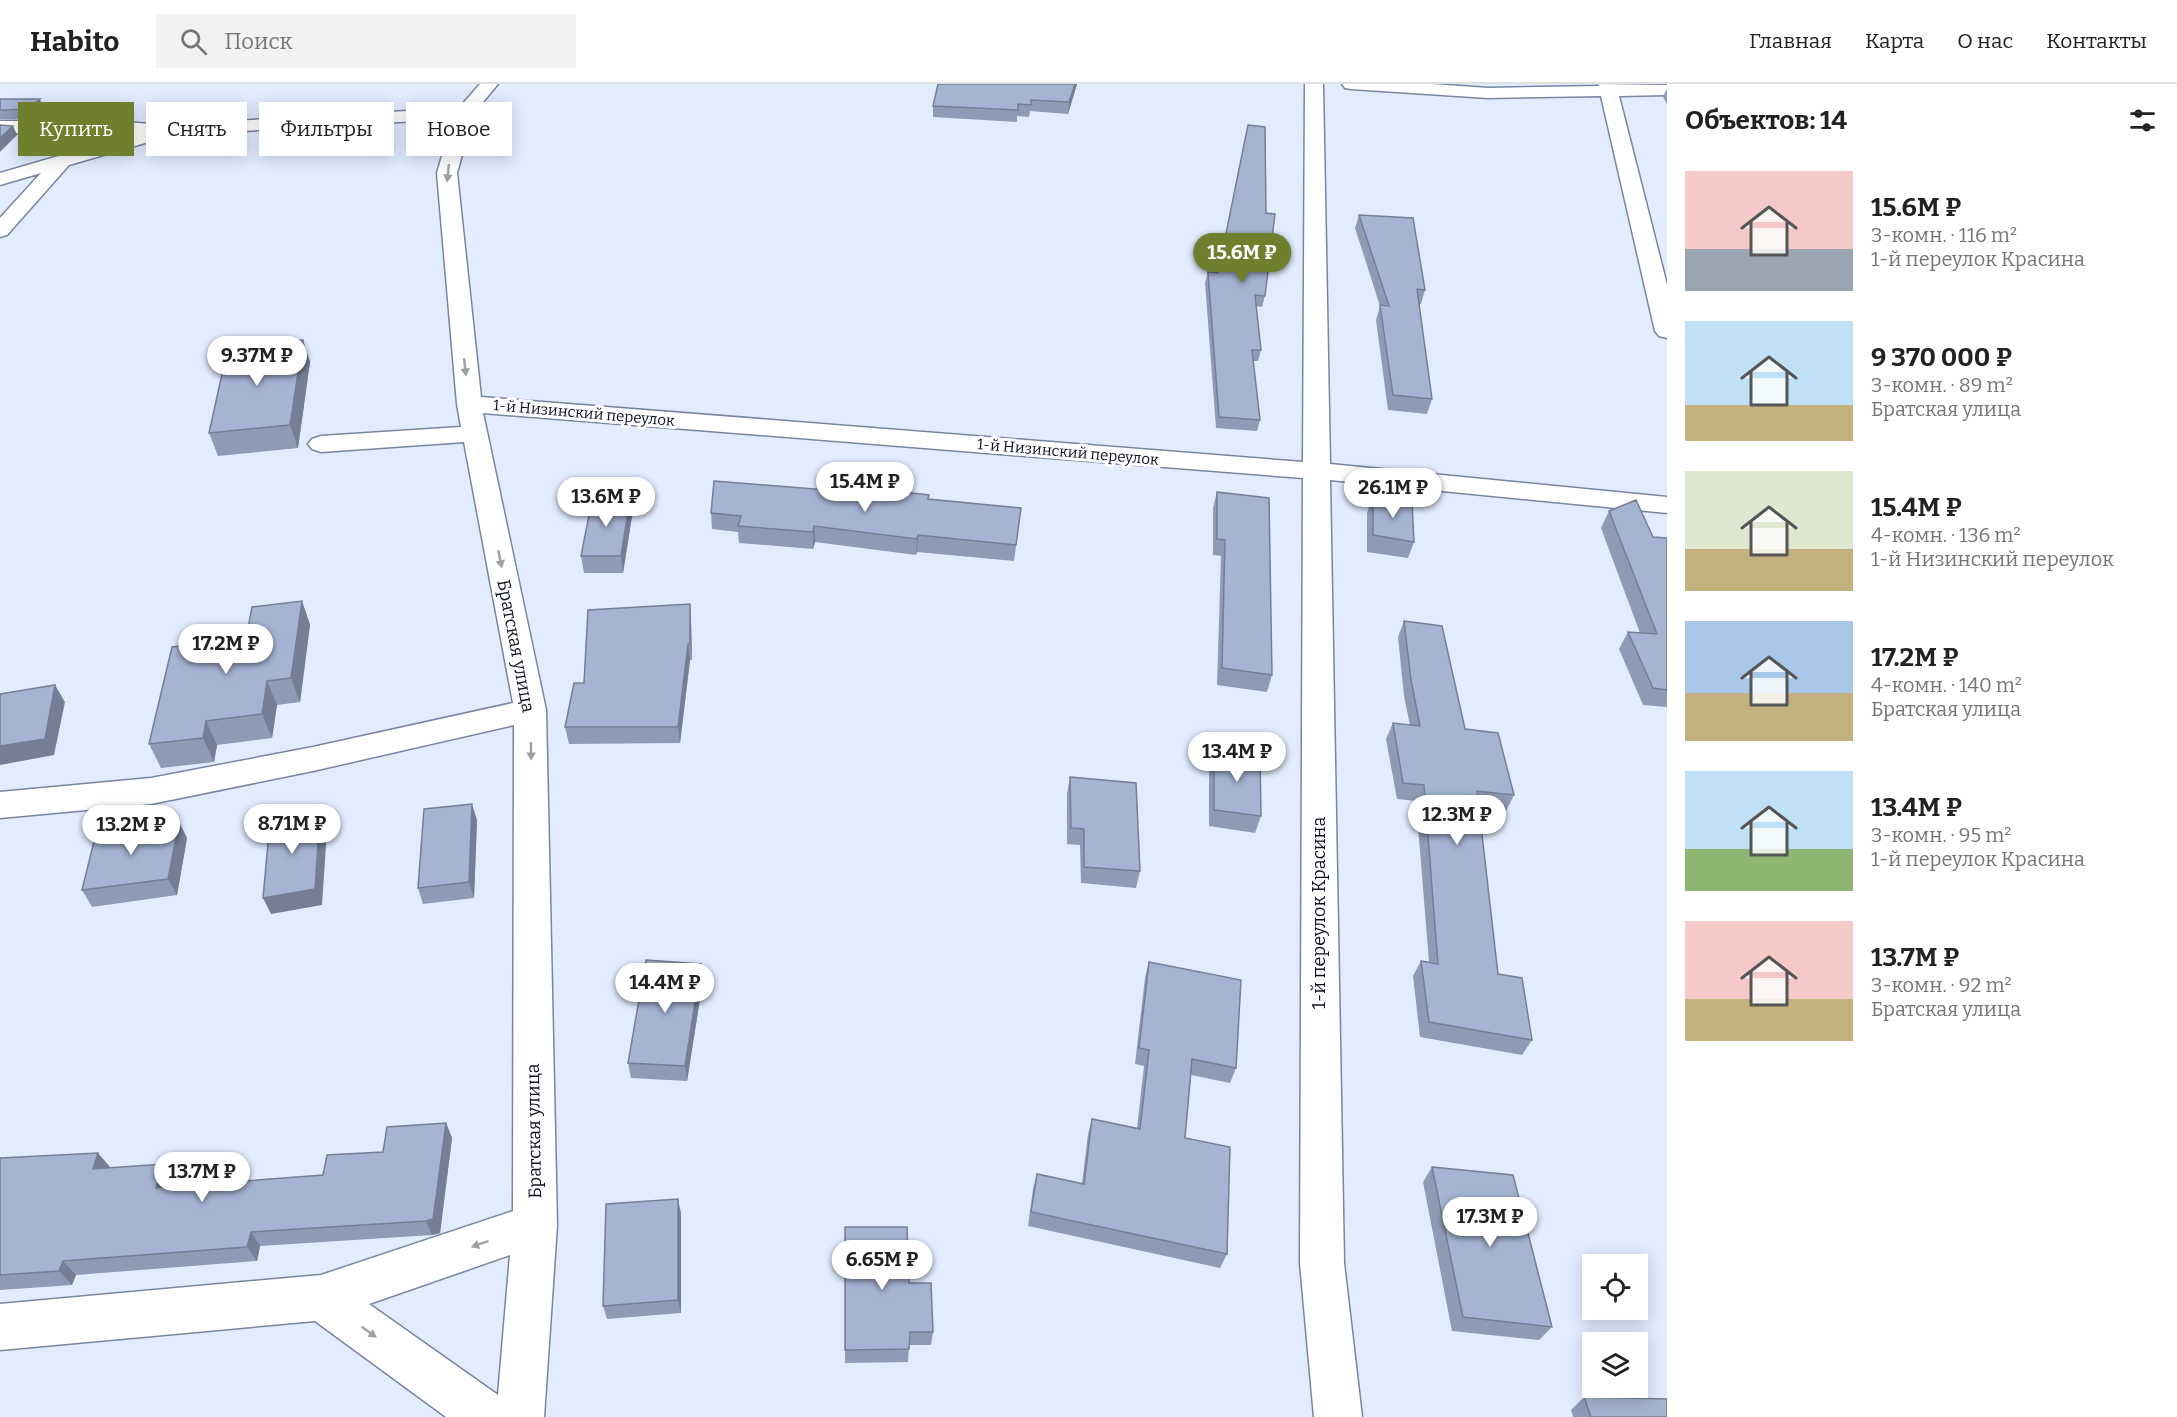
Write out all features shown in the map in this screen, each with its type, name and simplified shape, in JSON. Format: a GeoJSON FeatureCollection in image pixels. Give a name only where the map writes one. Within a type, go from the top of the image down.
{"type":"FeatureCollection","features":[{"type":"Feature","properties":{"kind":"street","name":"Братская улица"},"geometry":{"type":"LineString","coordinates":[[473,102],[489,84]]}},
{"type":"Feature","properties":{"kind":"street","name":"1-й переулок Красина"},"geometry":{"type":"LineString","coordinates":[[1314,84],[1322,1263],[1338,1417]]}},
{"type":"Feature","properties":{"kind":"street"},"geometry":{"type":"LineString","coordinates":[[1351,84],[1488,93],[1561,94],[1608,87],[1667,90]]}},
{"type":"Feature","properties":{"kind":"street"},"geometry":{"type":"LineString","coordinates":[[1608,87],[1667,331]]}},
{"type":"Feature","properties":{"kind":"street"},"geometry":{"type":"LineString","coordinates":[[247,126],[406,116]]}},
{"type":"Feature","properties":{"kind":"street"},"geometry":{"type":"LineString","coordinates":[[0,127],[112,127],[146,130]]}},
{"type":"Feature","properties":{"kind":"street"},"geometry":{"type":"LineString","coordinates":[[0,179],[146,137]]}},
{"type":"Feature","properties":{"kind":"street","name":"Братская улица"},"geometry":{"type":"LineString","coordinates":[[452,156],[447,173],[472,419],[530,710],[535,1225],[519,1417]]}},
{"type":"Feature","properties":{"kind":"street"},"geometry":{"type":"LineString","coordinates":[[0,231],[61,163]]}},
{"type":"Feature","properties":{"kind":"street","name":"1-й Низинский переулок"},"geometry":{"type":"LineString","coordinates":[[321,444],[472,419],[1316,471],[1667,505]]}},
{"type":"Feature","properties":{"kind":"street"},"geometry":{"type":"LineString","coordinates":[[0,804],[151,791],[313,759],[530,710]]}},
{"type":"Feature","properties":{"kind":"street","name":"Братская улица"},"geometry":{"type":"LineString","coordinates":[[0,1327],[321,1298],[535,1225]]}},
{"type":"Feature","properties":{"kind":"street"},"geometry":{"type":"LineString","coordinates":[[321,1298],[486,1417]]}},
{"type":"Feature","properties":{"kind":"building"},"geometry":{"type":"Polygon","coordinates":[[[938,84],[1075,84],[1069,102],[1031,100],[1031,105],[1018,104],[1018,110],[933,106],[938,84]]]}},
{"type":"Feature","properties":{"kind":"building"},"geometry":{"type":"Polygon","coordinates":[[[0,99],[40,99],[37,102],[18,102],[18,109],[0,110],[0,99]]]}},
{"type":"Feature","properties":{"kind":"building"},"geometry":{"type":"Polygon","coordinates":[[[0,125],[13,126],[0,138],[0,125]]]}},
{"type":"Feature","properties":{"kind":"building"},"geometry":{"type":"Polygon","coordinates":[[[1248,125],[1265,127],[1266,213],[1275,214],[1265,296],[1255,295],[1261,350],[1252,350],[1260,420],[1219,417],[1208,272],[1218,273],[1248,125]]]}},
{"type":"Feature","properties":{"kind":"building"},"geometry":{"type":"Polygon","coordinates":[[[1359,215],[1413,218],[1425,290],[1417,289],[1432,399],[1393,395],[1380,305],[1389,306],[1359,215]]]}},
{"type":"Feature","properties":{"kind":"building"},"geometry":{"type":"Polygon","coordinates":[[[303,340],[290,425],[209,433],[228,347],[303,340]]]}},
{"type":"Feature","properties":{"kind":"building"},"geometry":{"type":"Polygon","coordinates":[[[714,481],[864,493],[866,488],[929,495],[928,499],[1021,508],[1016,545],[918,535],[917,539],[814,526],[813,532],[738,526],[741,516],[711,513],[714,481]]]}},
{"type":"Feature","properties":{"kind":"building"},"geometry":{"type":"Polygon","coordinates":[[[1217,492],[1269,498],[1272,675],[1222,668],[1225,540],[1217,539],[1217,492]]]}},
{"type":"Feature","properties":{"kind":"building"},"geometry":{"type":"Polygon","coordinates":[[[1373,496],[1412,502],[1414,542],[1373,535],[1373,496]]]}},
{"type":"Feature","properties":{"kind":"building"},"geometry":{"type":"Polygon","coordinates":[[[630,499],[621,556],[581,556],[592,500],[630,499]]]}},
{"type":"Feature","properties":{"kind":"building"},"geometry":{"type":"Polygon","coordinates":[[[1636,500],[1653,537],[1667,538],[1667,690],[1653,688],[1628,632],[1657,634],[1609,511],[1636,500]]]}},
{"type":"Feature","properties":{"kind":"building"},"geometry":{"type":"Polygon","coordinates":[[[302,601],[291,678],[267,681],[262,714],[206,721],[203,738],[149,744],[172,647],[246,639],[252,607],[302,601]]]}},
{"type":"Feature","properties":{"kind":"building"},"geometry":{"type":"Polygon","coordinates":[[[690,604],[690,643],[688,644],[678,727],[565,727],[574,683],[584,683],[588,610],[690,604]]]}},
{"type":"Feature","properties":{"kind":"building"},"geometry":{"type":"Polygon","coordinates":[[[1404,621],[1442,626],[1465,729],[1498,733],[1514,795],[1477,791],[1498,974],[1522,978],[1532,1040],[1429,1022],[1421,961],[1438,964],[1424,785],[1403,783],[1393,723],[1420,726],[1411,680],[1404,621]]]}},
{"type":"Feature","properties":{"kind":"building"},"geometry":{"type":"Polygon","coordinates":[[[55,685],[45,739],[0,746],[0,694],[55,685]]]}},
{"type":"Feature","properties":{"kind":"building"},"geometry":{"type":"Polygon","coordinates":[[[1214,749],[1260,756],[1261,816],[1214,810],[1214,749]]]}},
{"type":"Feature","properties":{"kind":"building"},"geometry":{"type":"Polygon","coordinates":[[[1070,777],[1136,783],[1140,871],[1084,867],[1084,829],[1071,828],[1070,777]]]}},
{"type":"Feature","properties":{"kind":"building"},"geometry":{"type":"Polygon","coordinates":[[[472,804],[469,882],[418,888],[424,809],[472,804]]]}},
{"type":"Feature","properties":{"kind":"building"},"geometry":{"type":"Polygon","coordinates":[[[320,813],[315,889],[263,898],[270,821],[320,813]]]}},
{"type":"Feature","properties":{"kind":"building"},"geometry":{"type":"Polygon","coordinates":[[[179,822],[168,879],[82,890],[96,833],[179,822]]]}},
{"type":"Feature","properties":{"kind":"building"},"geometry":{"type":"Polygon","coordinates":[[[646,960],[701,964],[685,1066],[628,1063],[646,960]]]}},
{"type":"Feature","properties":{"kind":"building"},"geometry":{"type":"Polygon","coordinates":[[[1149,962],[1241,980],[1236,1068],[1192,1059],[1185,1138],[1230,1147],[1227,1254],[1031,1212],[1037,1174],[1084,1184],[1092,1119],[1140,1129],[1149,1050],[1139,1048],[1149,962]]]}},
{"type":"Feature","properties":{"kind":"building"},"geometry":{"type":"Polygon","coordinates":[[[446,1123],[433,1219],[251,1232],[247,1247],[63,1261],[59,1271],[0,1275],[0,1158],[98,1153],[93,1169],[163,1164],[156,1188],[323,1175],[327,1155],[383,1152],[387,1127],[446,1123]]]}},
{"type":"Feature","properties":{"kind":"building"},"geometry":{"type":"Polygon","coordinates":[[[1432,1167],[1513,1175],[1552,1327],[1463,1317],[1432,1167]]]}},
{"type":"Feature","properties":{"kind":"building"},"geometry":{"type":"Polygon","coordinates":[[[678,1199],[678,1300],[603,1306],[606,1204],[678,1199]]]}},
{"type":"Feature","properties":{"kind":"building"},"geometry":{"type":"Polygon","coordinates":[[[845,1227],[907,1227],[909,1283],[931,1283],[933,1332],[910,1332],[909,1349],[845,1350],[845,1227]]]}},
{"type":"Feature","properties":{"kind":"building"},"geometry":{"type":"Polygon","coordinates":[[[1584,1398],[1667,1399],[1667,1417],[1591,1417],[1584,1398]]]}}]}
